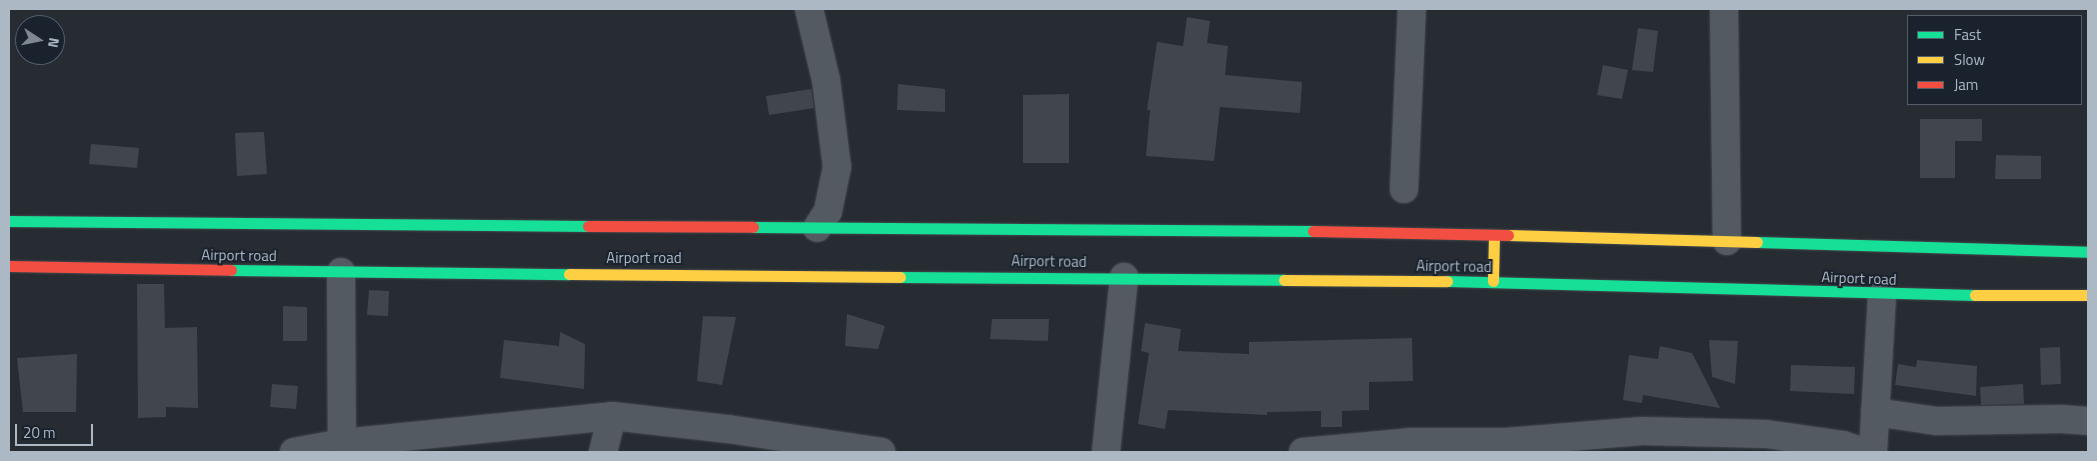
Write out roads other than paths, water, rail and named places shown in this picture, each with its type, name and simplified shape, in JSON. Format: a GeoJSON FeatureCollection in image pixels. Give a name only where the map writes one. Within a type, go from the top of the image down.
{"type":"FeatureCollection","features":[{"type":"Feature","properties":{"kind":"main road","name":"Airport road"},"geometry":{"type":"LineString","coordinates":[[9,221],[1494,235],[2088,252]]}},
{"type":"Feature","properties":{"kind":"main road"},"geometry":{"type":"LineString","coordinates":[[1493,281],[1494,235]]}},
{"type":"Feature","properties":{"kind":"main road","name":"Airport road"},"geometry":{"type":"LineString","coordinates":[[9,266],[340,272],[1579,282],[1882,295],[2088,295]]}},
{"type":"Feature","properties":{"kind":"street"},"geometry":{"type":"LineString","coordinates":[[809,9],[826,80],[837,167],[828,211],[817,228]]}},
{"type":"Feature","properties":{"kind":"street"},"geometry":{"type":"LineString","coordinates":[[1404,189],[1412,9]]}},
{"type":"Feature","properties":{"kind":"street"},"geometry":{"type":"LineString","coordinates":[[1724,9],[1727,241]]}},
{"type":"Feature","properties":{"kind":"street"},"geometry":{"type":"LineString","coordinates":[[340,272],[358,445]]}},
{"type":"Feature","properties":{"kind":"street"},"geometry":{"type":"LineString","coordinates":[[1106,452],[1124,277]]}},
{"type":"Feature","properties":{"kind":"street"},"geometry":{"type":"LineString","coordinates":[[1873,452],[1882,295]]}},
{"type":"Feature","properties":{"kind":"street"},"geometry":{"type":"LineString","coordinates":[[1875,412],[1937,421],[2061,418],[2088,421]]}},
{"type":"Feature","properties":{"kind":"street"},"geometry":{"type":"LineString","coordinates":[[603,452],[612,416]]}},
{"type":"Feature","properties":{"kind":"street"},"geometry":{"type":"LineString","coordinates":[[294,452],[612,416],[728,429],[881,452]]}},
{"type":"Feature","properties":{"kind":"street"},"geometry":{"type":"LineString","coordinates":[[1302,452],[1353,450],[1410,442],[1507,447],[1644,431],[1766,434],[1843,444],[1863,452]]}}]}
